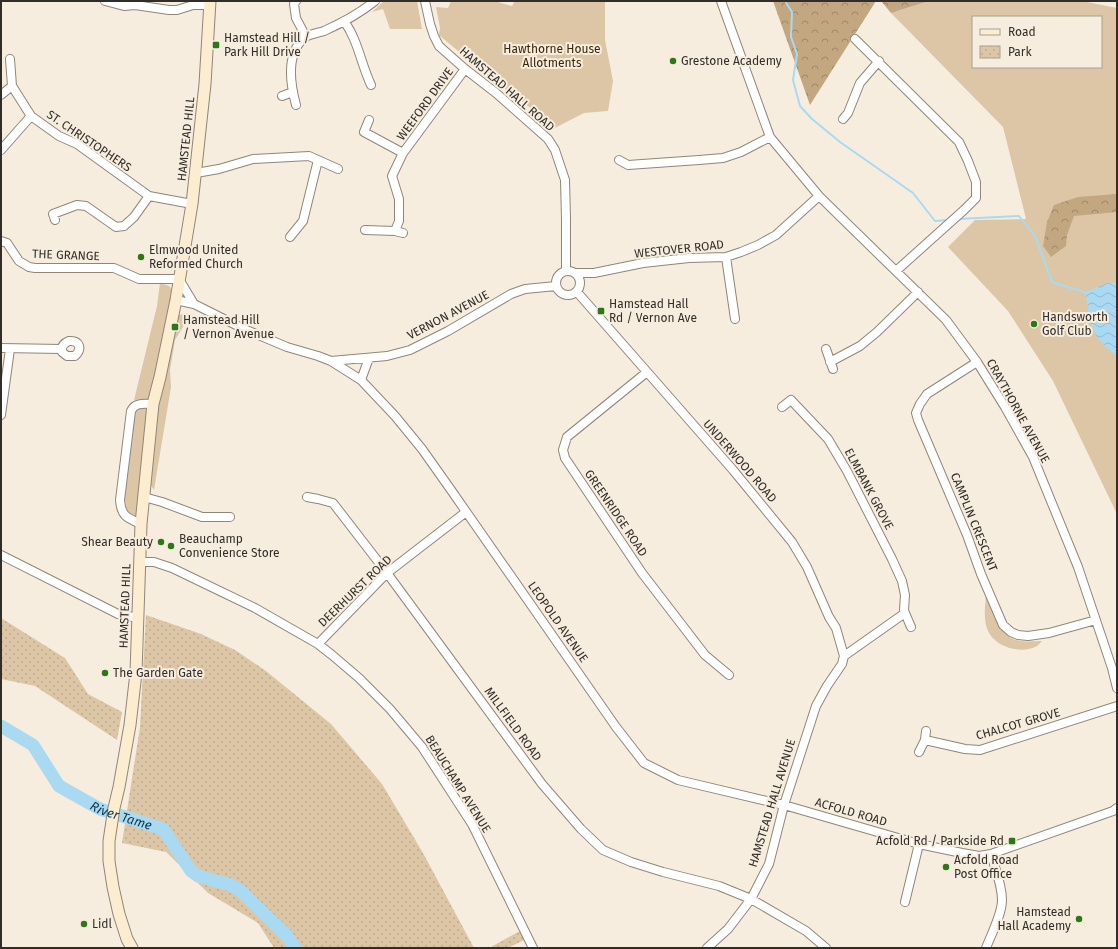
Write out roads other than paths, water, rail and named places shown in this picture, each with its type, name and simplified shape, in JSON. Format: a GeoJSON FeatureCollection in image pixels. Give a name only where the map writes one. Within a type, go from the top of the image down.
{"type":"FeatureCollection","features":[{"type":"Feature","properties":{"kind":"main road","name":"HAMSTEAD HILL"},"geometry":{"type":"LineString","coordinates":[[132,948],[127,939],[119,914],[113,887],[109,861],[109,841],[130,725],[136,673],[141,524],[153,404],[176,300],[192,204],[205,84],[210,3]]}},
{"type":"Feature","properties":{"kind":"street"},"geometry":{"type":"LineString","coordinates":[[105,1],[124,6],[135,5],[169,10],[177,10],[210,3]]}},
{"type":"Feature","properties":{"kind":"street"},"geometry":{"type":"LineString","coordinates":[[296,1],[294,4],[296,18],[306,36]]}},
{"type":"Feature","properties":{"kind":"street"},"geometry":{"type":"LineString","coordinates":[[296,104],[293,92],[292,58],[297,46],[306,36],[324,31],[344,21],[366,8],[374,1]]}},
{"type":"Feature","properties":{"kind":"street","name":"HAMSTEAD HALL ROAD"},"geometry":{"type":"LineString","coordinates":[[425,1],[430,24],[439,46],[465,69],[496,93],[548,139],[555,150],[565,180],[566,271]]}},
{"type":"Feature","properties":{"kind":"street","name":"CRAYTHORNE AVENUE"},"geometry":{"type":"LineString","coordinates":[[721,1],[770,137],[819,196],[946,320],[977,362],[1005,407],[1033,457],[1078,568],[1112,668],[1117,688]]}},
{"type":"Feature","properties":{"kind":"street"},"geometry":{"type":"LineString","coordinates":[[344,21],[353,35],[371,79]]}},
{"type":"Feature","properties":{"kind":"street"},"geometry":{"type":"LineString","coordinates":[[855,39],[879,61],[959,142],[976,182],[976,198],[896,271]]}},
{"type":"Feature","properties":{"kind":"street","name":"ST. CHRISTOPHERS"},"geometry":{"type":"LineString","coordinates":[[10,59],[12,86],[31,116],[59,136],[77,144],[149,196],[192,204]]}},
{"type":"Feature","properties":{"kind":"street"},"geometry":{"type":"LineString","coordinates":[[843,119],[848,113],[860,83],[879,61]]}},
{"type":"Feature","properties":{"kind":"street","name":"WEEFORD DRIVE"},"geometry":{"type":"LineString","coordinates":[[365,230],[399,232],[399,199],[392,176],[403,153],[465,69]]}},
{"type":"Feature","properties":{"kind":"street"},"geometry":{"type":"LineString","coordinates":[[1,95],[12,86]]}},
{"type":"Feature","properties":{"kind":"street"},"geometry":{"type":"LineString","coordinates":[[282,96],[293,92]]}},
{"type":"Feature","properties":{"kind":"street"},"geometry":{"type":"LineString","coordinates":[[1,150],[31,116]]}},
{"type":"Feature","properties":{"kind":"street","name":"WEEFORD DRIVE"},"geometry":{"type":"LineString","coordinates":[[369,120],[364,132],[403,153]]}},
{"type":"Feature","properties":{"kind":"street"},"geometry":{"type":"LineString","coordinates":[[620,160],[628,165],[723,158],[741,152],[770,137]]}},
{"type":"Feature","properties":{"kind":"street"},"geometry":{"type":"LineString","coordinates":[[196,173],[219,169],[253,159],[309,156],[338,169]]}},
{"type":"Feature","properties":{"kind":"street"},"geometry":{"type":"LineString","coordinates":[[290,237],[303,221],[318,160]]}},
{"type":"Feature","properties":{"kind":"street"},"geometry":{"type":"LineString","coordinates":[[54,220],[53,214],[77,205],[86,206],[116,227],[124,226],[134,217],[149,196]]}},
{"type":"Feature","properties":{"kind":"street","name":"WESTOVER ROAD"},"geometry":{"type":"LineString","coordinates":[[575,273],[594,273],[643,263],[688,258],[726,257],[758,246],[776,235],[819,196]]}},
{"type":"Feature","properties":{"kind":"street","name":"THE GRANGE"},"geometry":{"type":"LineString","coordinates":[[1,241],[7,243],[19,261],[29,267],[114,268],[138,280],[179,279]]}},
{"type":"Feature","properties":{"kind":"street"},"geometry":{"type":"LineString","coordinates":[[726,257],[735,319]]}},
{"type":"Feature","properties":{"kind":"street"},"geometry":{"type":"LineString","coordinates":[[575,291],[579,278],[575,273],[566,271],[558,275],[556,286],[558,291],[562,294],[575,291],[594,273]]}},
{"type":"Feature","properties":{"kind":"street"},"geometry":{"type":"LineString","coordinates":[[179,279],[194,304]]}},
{"type":"Feature","properties":{"kind":"street","name":"VERNON AVENUE"},"geometry":{"type":"LineString","coordinates":[[176,300],[194,304],[244,329],[287,347],[331,361],[386,356],[410,350],[448,331],[511,294],[525,289],[556,286]]}},
{"type":"Feature","properties":{"kind":"street","name":"UNDERWOOD ROAD"},"geometry":{"type":"LineString","coordinates":[[575,291],[587,302],[733,470],[792,542],[807,567],[836,628],[844,656]]}},
{"type":"Feature","properties":{"kind":"street"},"geometry":{"type":"LineString","coordinates":[[826,349],[832,365],[860,346],[877,332],[918,292]]}},
{"type":"Feature","properties":{"kind":"street"},"geometry":{"type":"LineString","coordinates":[[1,348],[62,349]]}},
{"type":"Feature","properties":{"kind":"street"},"geometry":{"type":"LineString","coordinates":[[1,415],[10,349]]}},
{"type":"Feature","properties":{"kind":"street"},"geometry":{"type":"LineString","coordinates":[[361,380],[369,358]]}},
{"type":"Feature","properties":{"kind":"street","name":"LEOPOLD AVENUE"},"geometry":{"type":"LineString","coordinates":[[331,361],[361,380],[395,416],[418,444],[452,490],[616,726],[644,763],[678,780],[784,805]]}},
{"type":"Feature","properties":{"kind":"street","name":"CAMPLIN CRESCENT"},"geometry":{"type":"LineString","coordinates":[[977,362],[927,394],[916,413],[1003,625],[1011,632],[1018,635],[1028,636],[1049,633],[1096,620]]}},
{"type":"Feature","properties":{"kind":"street","name":"GREENRIDGE ROAD"},"geometry":{"type":"LineString","coordinates":[[647,372],[567,437],[563,450],[565,458],[647,579],[704,655],[728,675]]}},
{"type":"Feature","properties":{"kind":"street","name":"ELMBANK GROVE"},"geometry":{"type":"LineString","coordinates":[[782,407],[791,400],[828,439],[843,464],[902,581],[905,595],[904,610],[911,627]]}},
{"type":"Feature","properties":{"kind":"street"},"geometry":{"type":"LineString","coordinates":[[141,524],[130,520],[125,516],[121,509],[120,500],[131,411],[137,404],[153,404]]}},
{"type":"Feature","properties":{"kind":"street"},"geometry":{"type":"LineString","coordinates":[[144,497],[202,517],[230,517]]}},
{"type":"Feature","properties":{"kind":"street","name":"MILLFIELD ROAD"},"geometry":{"type":"LineString","coordinates":[[307,497],[333,504],[387,573],[542,784],[581,829],[603,850],[631,862],[663,872],[719,886],[751,899],[806,931],[826,948]]}},
{"type":"Feature","properties":{"kind":"street","name":"DEERHURST ROAD"},"geometry":{"type":"LineString","coordinates":[[318,644],[387,573],[466,512]]}},
{"type":"Feature","properties":{"kind":"street"},"geometry":{"type":"LineString","coordinates":[[1,555],[118,614],[138,618]]}},
{"type":"Feature","properties":{"kind":"street","name":"BEAUCHAMP AVENUE"},"geometry":{"type":"LineString","coordinates":[[140,562],[154,562],[172,568],[255,608],[318,644],[359,678],[390,709],[422,747],[472,824],[533,948]]}},
{"type":"Feature","properties":{"kind":"street"},"geometry":{"type":"LineString","coordinates":[[844,656],[905,613]]}},
{"type":"Feature","properties":{"kind":"street","name":"HAMSTEAD HALL AVENUE"},"geometry":{"type":"LineString","coordinates":[[707,948],[728,929],[751,899],[769,864],[784,805],[816,706],[842,664],[844,656]]}},
{"type":"Feature","properties":{"kind":"street","name":"CHALCOT GROVE"},"geometry":{"type":"LineString","coordinates":[[925,740],[965,749],[980,750],[1117,706]]}},
{"type":"Feature","properties":{"kind":"street"},"geometry":{"type":"LineString","coordinates":[[919,752],[925,740],[926,731]]}},
{"type":"Feature","properties":{"kind":"street","name":"ACFOLD ROAD"},"geometry":{"type":"LineString","coordinates":[[784,805],[919,844],[979,856],[991,854],[1113,811],[1117,808]]}},
{"type":"Feature","properties":{"kind":"street"},"geometry":{"type":"LineString","coordinates":[[904,902],[919,844]]}},
{"type":"Feature","properties":{"kind":"street"},"geometry":{"type":"LineString","coordinates":[[986,948],[1001,911],[1002,901],[1001,888],[991,854]]}},
{"type":"Feature","properties":{"kind":"water"},"geometry":{"type":"Polygon","coordinates":[[[1110,282],[1117,283],[1117,357],[1098,339],[1091,325],[1085,292],[1110,282]]]}},
{"type":"Feature","properties":{"kind":"waterway"},"geometry":{"type":"LineString","coordinates":[[785,1],[792,12],[791,37],[797,54],[793,80],[800,106],[812,119],[840,142],[913,193],[935,221],[948,220]]}},
{"type":"Feature","properties":{"kind":"waterway"},"geometry":{"type":"LineString","coordinates":[[958,219],[1019,216],[1035,236],[1052,282],[1087,293]]}},
{"type":"Feature","properties":{"kind":"waterway","name":"River Tame"},"geometry":{"type":"LineString","coordinates":[[1,726],[33,745],[59,786],[100,809],[163,829],[191,871],[198,876],[231,885],[242,892],[287,936],[295,948]]}},
{"type":"Feature","properties":{"kind":"place","name":"Hamstead Hill / Park Hill Drive"},"geometry":{"type":"Point","coordinates":[216,45]}},
{"type":"Feature","properties":{"kind":"place","name":"Grestone Academy"},"geometry":{"type":"Point","coordinates":[673,61]}},
{"type":"Feature","properties":{"kind":"place","name":"Elmwood United Reformed Church"},"geometry":{"type":"Point","coordinates":[141,257]}},
{"type":"Feature","properties":{"kind":"place","name":"Hamstead Hall Rd / Vernon Ave"},"geometry":{"type":"Point","coordinates":[601,311]}},
{"type":"Feature","properties":{"kind":"place","name":"Handsworth Golf Club"},"geometry":{"type":"Point","coordinates":[1034,324]}},
{"type":"Feature","properties":{"kind":"place","name":"Hamstead Hill / Vernon Avenue"},"geometry":{"type":"Point","coordinates":[175,327]}},
{"type":"Feature","properties":{"kind":"place","name":"Shear Beauty"},"geometry":{"type":"Point","coordinates":[161,542]}},
{"type":"Feature","properties":{"kind":"place","name":"Beauchamp Convenience Store"},"geometry":{"type":"Point","coordinates":[171,546]}},
{"type":"Feature","properties":{"kind":"place","name":"The Garden Gate"},"geometry":{"type":"Point","coordinates":[105,673]}},
{"type":"Feature","properties":{"kind":"place","name":"Acfold Rd / Parkside Rd"},"geometry":{"type":"Point","coordinates":[1012,841]}},
{"type":"Feature","properties":{"kind":"place","name":"Acfold Road Post Office"},"geometry":{"type":"Point","coordinates":[946,867]}},
{"type":"Feature","properties":{"kind":"place","name":"Hamstead Hall Academy"},"geometry":{"type":"Point","coordinates":[1079,919]}},
{"type":"Feature","properties":{"kind":"place","name":"Lidl"},"geometry":{"type":"Point","coordinates":[84,924]}},
{"type":"Feature","properties":{"kind":"park label","name":"Hawthorne House Allotments"},"geometry":{"type":"Point","coordinates":[552,56]}}]}
